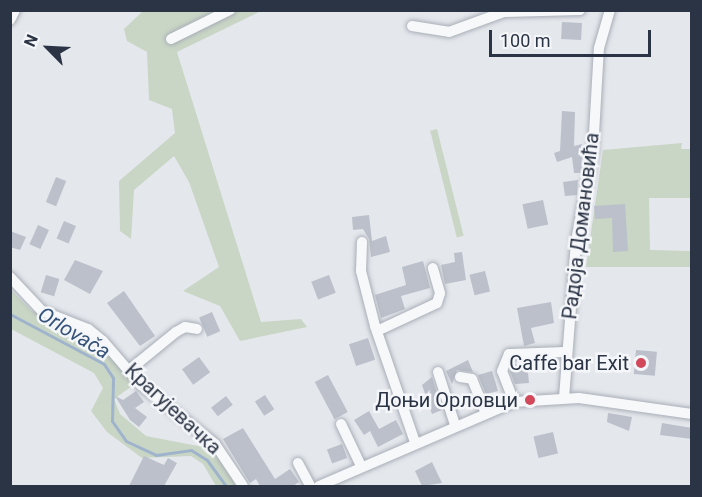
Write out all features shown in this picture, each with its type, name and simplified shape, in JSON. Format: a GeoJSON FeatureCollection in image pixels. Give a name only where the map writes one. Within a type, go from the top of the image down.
{"type":"FeatureCollection","features":[{"type":"Feature","properties":{"kind":"street"},"geometry":{"type":"LineString","coordinates":[[10,20],[15,10]]}},
{"type":"Feature","properties":{"kind":"street"},"geometry":{"type":"LineString","coordinates":[[171,39],[230,10]]}},
{"type":"Feature","properties":{"kind":"street"},"geometry":{"type":"LineString","coordinates":[[412,26],[449,32],[504,12],[580,10]]}},
{"type":"Feature","properties":{"kind":"street","name":"Радоја Домановића"},"geometry":{"type":"LineString","coordinates":[[564,398],[576,241],[594,151],[599,48],[607,13]]}},
{"type":"Feature","properties":{"kind":"street"},"geometry":{"type":"LineString","coordinates":[[362,242],[362,271],[377,331],[415,442]]}},
{"type":"Feature","properties":{"kind":"street"},"geometry":{"type":"LineString","coordinates":[[377,331],[437,303],[440,293],[433,268]]}},
{"type":"Feature","properties":{"kind":"street","name":"Крагујевачка"},"geometry":{"type":"LineString","coordinates":[[10,277],[42,311],[94,333],[141,385],[215,444],[243,486]]}},
{"type":"Feature","properties":{"kind":"street"},"geometry":{"type":"LineString","coordinates":[[128,371],[176,332],[185,327],[197,329]]}},
{"type":"Feature","properties":{"kind":"street"},"geometry":{"type":"LineString","coordinates":[[514,402],[502,371],[509,354],[566,352]]}},
{"type":"Feature","properties":{"kind":"street"},"geometry":{"type":"LineString","coordinates":[[438,372],[455,424]]}},
{"type":"Feature","properties":{"kind":"street"},"geometry":{"type":"LineString","coordinates":[[460,377],[472,379],[485,412]]}},
{"type":"Feature","properties":{"kind":"street"},"geometry":{"type":"LineString","coordinates":[[319,486],[455,424],[514,402],[564,398],[692,414]]}},
{"type":"Feature","properties":{"kind":"street"},"geometry":{"type":"LineString","coordinates":[[341,424],[361,466]]}},
{"type":"Feature","properties":{"kind":"street"},"geometry":{"type":"LineString","coordinates":[[298,463],[310,486]]}},
{"type":"Feature","properties":{"kind":"green space"},"geometry":{"type":"Polygon","coordinates":[[[143,11],[261,11],[177,52],[261,322],[301,319],[307,327],[240,341],[220,306],[183,291],[219,267],[189,182],[174,156],[134,190],[131,239],[120,231],[119,181],[175,133],[172,109],[149,100],[147,52],[127,41],[124,29],[143,11]]]}},
{"type":"Feature","properties":{"kind":"green space"},"geometry":{"type":"Polygon","coordinates":[[[437,129],[464,236],[457,237],[430,131],[437,129]]]}},
{"type":"Feature","properties":{"kind":"green space"},"geometry":{"type":"Polygon","coordinates":[[[682,143],[681,149],[691,149],[691,198],[649,198],[650,250],[691,251],[691,267],[586,267],[603,150],[682,143]]]}},
{"type":"Feature","properties":{"kind":"green space"},"geometry":{"type":"Polygon","coordinates":[[[10,289],[32,311],[90,335],[105,346],[135,384],[114,399],[120,414],[146,436],[203,447],[206,440],[218,452],[236,486],[216,486],[203,464],[191,456],[142,458],[107,432],[91,411],[103,388],[94,373],[11,329],[10,289]]]}},
{"type":"Feature","properties":{"kind":"building"},"geometry":{"type":"Polygon","coordinates":[[[562,22],[582,23],[581,40],[561,39],[562,22]]]}},
{"type":"Feature","properties":{"kind":"building"},"geometry":{"type":"Polygon","coordinates":[[[562,111],[575,112],[574,146],[582,144],[585,154],[581,173],[574,173],[572,157],[557,162],[554,153],[560,151],[562,111]]]}},
{"type":"Feature","properties":{"kind":"building"},"geometry":{"type":"Polygon","coordinates":[[[56,177],[66,181],[56,206],[46,202],[56,177]]]}},
{"type":"Feature","properties":{"kind":"building"},"geometry":{"type":"Polygon","coordinates":[[[578,180],[577,195],[565,196],[563,182],[578,180]]]}},
{"type":"Feature","properties":{"kind":"building"},"geometry":{"type":"Polygon","coordinates":[[[543,200],[548,224],[528,229],[522,204],[543,200]]]}},
{"type":"Feature","properties":{"kind":"building"},"geometry":{"type":"Polygon","coordinates":[[[625,204],[628,251],[613,252],[612,218],[595,219],[594,206],[625,204]]]}},
{"type":"Feature","properties":{"kind":"building"},"geometry":{"type":"Polygon","coordinates":[[[369,215],[372,241],[386,236],[390,252],[371,257],[369,239],[363,229],[353,230],[352,217],[369,215]]]}},
{"type":"Feature","properties":{"kind":"building"},"geometry":{"type":"Polygon","coordinates":[[[64,221],[76,226],[69,244],[57,238],[64,221]]]}},
{"type":"Feature","properties":{"kind":"building"},"geometry":{"type":"Polygon","coordinates":[[[38,225],[49,230],[40,249],[29,244],[38,225]]]}},
{"type":"Feature","properties":{"kind":"building"},"geometry":{"type":"Polygon","coordinates":[[[10,231],[26,237],[20,250],[10,247],[10,231]]]}},
{"type":"Feature","properties":{"kind":"building"},"geometry":{"type":"Polygon","coordinates":[[[462,252],[466,280],[445,284],[441,265],[455,262],[454,253],[462,252]]]}},
{"type":"Feature","properties":{"kind":"building"},"geometry":{"type":"Polygon","coordinates":[[[75,260],[103,271],[90,294],[64,280],[75,260]]]}},
{"type":"Feature","properties":{"kind":"building"},"geometry":{"type":"Polygon","coordinates":[[[423,261],[430,288],[401,296],[405,309],[381,318],[375,295],[406,285],[402,267],[423,261]]]}},
{"type":"Feature","properties":{"kind":"building"},"geometry":{"type":"Polygon","coordinates":[[[485,271],[490,291],[475,295],[469,275],[485,271]]]}},
{"type":"Feature","properties":{"kind":"building"},"geometry":{"type":"Polygon","coordinates":[[[46,275],[59,279],[54,296],[41,292],[46,275]]]}},
{"type":"Feature","properties":{"kind":"building"},"geometry":{"type":"Polygon","coordinates":[[[329,275],[336,293],[318,300],[311,282],[329,275]]]}},
{"type":"Feature","properties":{"kind":"building"},"geometry":{"type":"Polygon","coordinates":[[[124,291],[155,336],[140,346],[107,303],[124,291]]]}},
{"type":"Feature","properties":{"kind":"building"},"geometry":{"type":"Polygon","coordinates":[[[551,302],[554,323],[531,328],[535,343],[524,346],[517,308],[551,302]]]}},
{"type":"Feature","properties":{"kind":"building"},"geometry":{"type":"Polygon","coordinates":[[[212,312],[220,331],[207,337],[199,317],[212,312]]]}},
{"type":"Feature","properties":{"kind":"building"},"geometry":{"type":"Polygon","coordinates":[[[368,338],[375,360],[356,366],[349,344],[368,338]]]}},
{"type":"Feature","properties":{"kind":"building"},"geometry":{"type":"Polygon","coordinates":[[[636,350],[657,352],[655,376],[634,374],[636,350]]]}},
{"type":"Feature","properties":{"kind":"building"},"geometry":{"type":"Polygon","coordinates":[[[199,357],[210,372],[193,385],[182,369],[199,357]]]}},
{"type":"Feature","properties":{"kind":"building"},"geometry":{"type":"Polygon","coordinates":[[[468,360],[473,372],[457,370],[452,384],[446,371],[468,360]]]}},
{"type":"Feature","properties":{"kind":"building"},"geometry":{"type":"Polygon","coordinates":[[[527,363],[529,383],[515,384],[510,371],[513,365],[527,363]]]}},
{"type":"Feature","properties":{"kind":"building"},"geometry":{"type":"Polygon","coordinates":[[[492,371],[498,391],[486,394],[478,375],[492,371]]]}},
{"type":"Feature","properties":{"kind":"building"},"geometry":{"type":"Polygon","coordinates":[[[328,375],[348,412],[334,419],[315,382],[328,375]]]}},
{"type":"Feature","properties":{"kind":"building"},"geometry":{"type":"Polygon","coordinates":[[[432,377],[442,410],[432,414],[422,385],[432,377]]]}},
{"type":"Feature","properties":{"kind":"building"},"geometry":{"type":"Polygon","coordinates":[[[136,391],[144,402],[135,408],[147,417],[139,427],[130,420],[115,396],[123,400],[136,391]]]}},
{"type":"Feature","properties":{"kind":"building"},"geometry":{"type":"Polygon","coordinates":[[[265,395],[274,409],[264,416],[255,402],[265,395]]]}},
{"type":"Feature","properties":{"kind":"building"},"geometry":{"type":"Polygon","coordinates":[[[226,396],[233,405],[218,416],[211,408],[226,396]]]}},
{"type":"Feature","properties":{"kind":"building"},"geometry":{"type":"Polygon","coordinates":[[[369,411],[379,429],[396,420],[403,434],[378,447],[370,431],[364,435],[354,420],[369,411]]]}},
{"type":"Feature","properties":{"kind":"building"},"geometry":{"type":"Polygon","coordinates":[[[608,413],[632,417],[629,431],[607,422],[608,413]]]}},
{"type":"Feature","properties":{"kind":"building"},"geometry":{"type":"Polygon","coordinates":[[[662,423],[692,428],[692,439],[660,435],[662,423]]]}},
{"type":"Feature","properties":{"kind":"building"},"geometry":{"type":"Polygon","coordinates":[[[243,428],[275,479],[290,469],[299,482],[293,486],[260,486],[256,479],[250,483],[223,439],[243,428]]]}},
{"type":"Feature","properties":{"kind":"building"},"geometry":{"type":"Polygon","coordinates":[[[553,432],[558,453],[538,458],[534,436],[553,432]]]}},
{"type":"Feature","properties":{"kind":"building"},"geometry":{"type":"Polygon","coordinates":[[[342,444],[347,458],[332,464],[327,449],[342,444]]]}},
{"type":"Feature","properties":{"kind":"building"},"geometry":{"type":"Polygon","coordinates":[[[144,456],[164,465],[168,458],[177,463],[164,486],[129,486],[144,456]]]}},
{"type":"Feature","properties":{"kind":"building"},"geometry":{"type":"Polygon","coordinates":[[[432,462],[442,483],[422,486],[415,471],[432,462]]]}},
{"type":"Feature","properties":{"kind":"waterway","name":"Orlovača"},"geometry":{"type":"LineString","coordinates":[[10,314],[104,364],[113,378],[112,421],[126,441],[156,455],[191,450],[207,460],[226,486]]}},
{"type":"Feature","properties":{"kind":"place","name":"Caffe bar Exit"},"geometry":{"type":"Point","coordinates":[641,363]}},
{"type":"Feature","properties":{"kind":"place","name":"Доњи Орловци"},"geometry":{"type":"Point","coordinates":[530,400]}}]}
